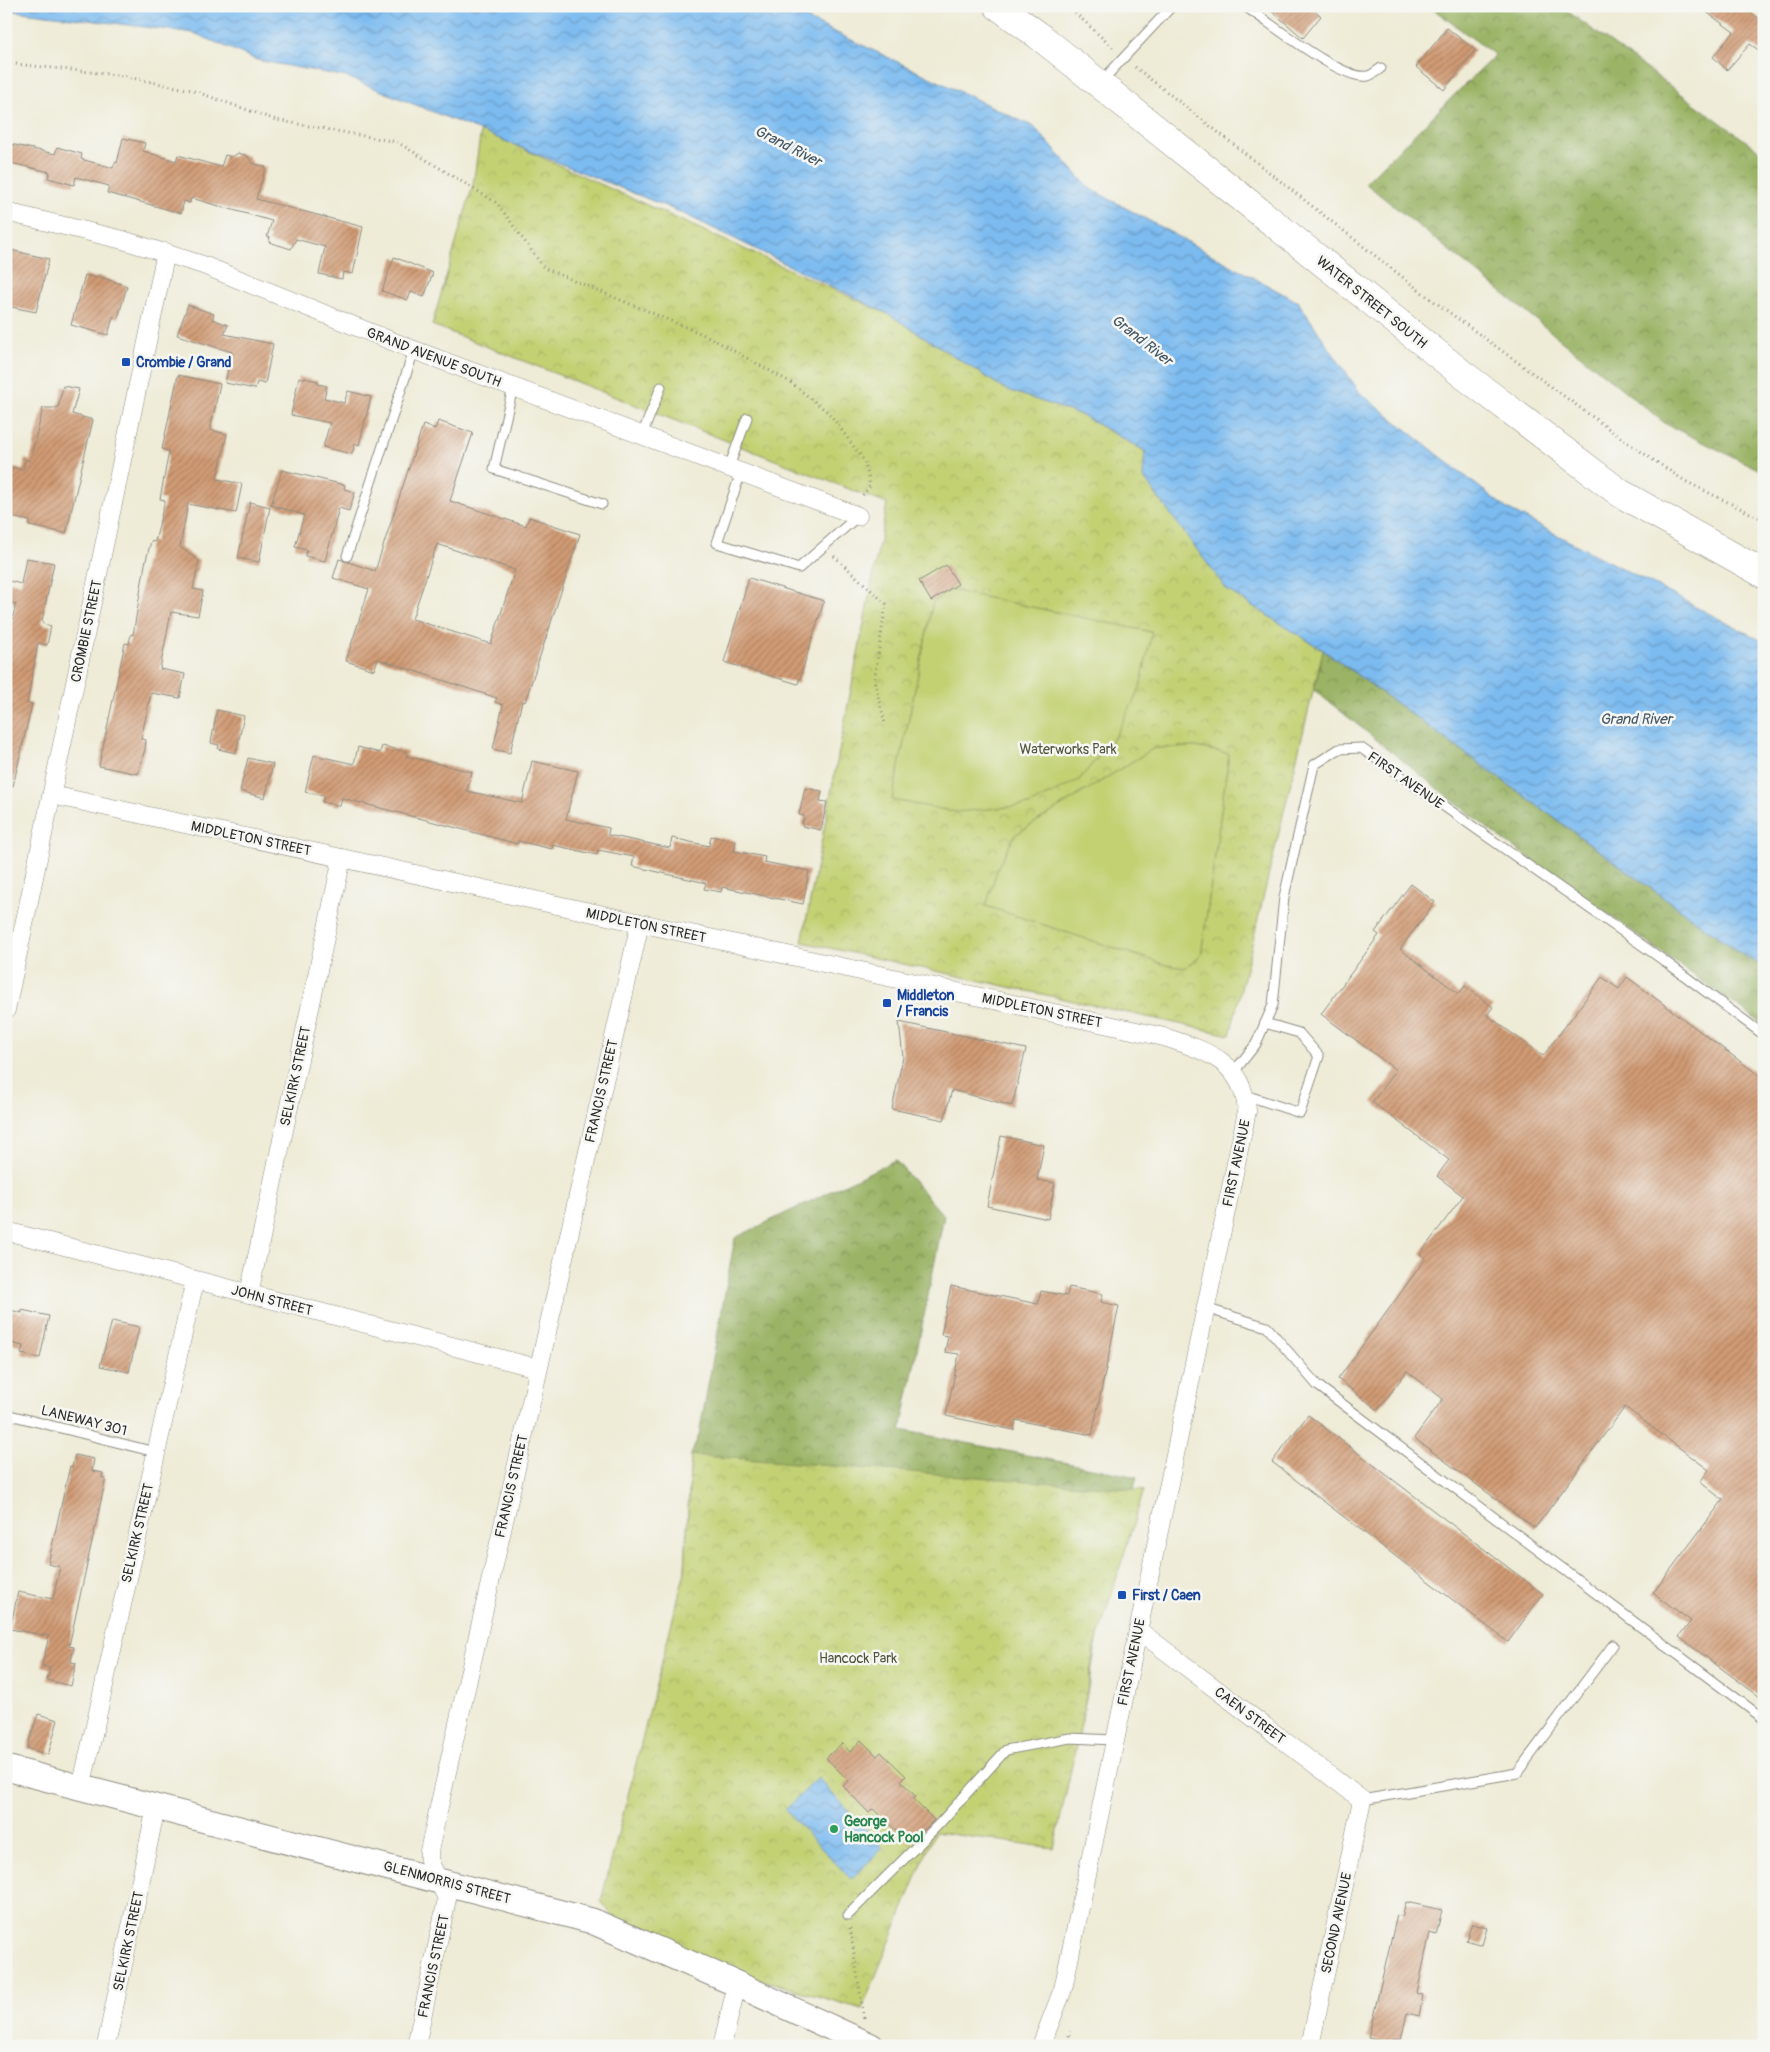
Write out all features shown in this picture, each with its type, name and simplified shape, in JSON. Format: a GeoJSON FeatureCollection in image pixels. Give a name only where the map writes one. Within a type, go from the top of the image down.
{"type":"FeatureCollection","features":[{"type":"Feature","properties":{"kind":"main road","name":"WATER STREET SOUTH"},"geometry":{"type":"LineString","coordinates":[[998,6],[1038,35],[1464,376],[1620,493],[1764,574]]}},
{"type":"Feature","properties":{"kind":"street","name":"GRAND AVENUE SOUTH"},"geometry":{"type":"LineString","coordinates":[[6,212],[166,252],[414,350],[642,434],[853,515]]}},
{"type":"Feature","properties":{"kind":"street","name":"CROMBIE STREET"},"geometry":{"type":"LineString","coordinates":[[6,1010],[166,252]]}},
{"type":"Feature","properties":{"kind":"street","name":"MIDDLETON STREET"},"geometry":{"type":"LineString","coordinates":[[52,795],[1164,1037],[1210,1055],[1234,1073]]}},
{"type":"Feature","properties":{"kind":"street","name":"SELKIRK STREET"},"geometry":{"type":"LineString","coordinates":[[249,1294],[342,858]]}},
{"type":"Feature","properties":{"kind":"street","name":"FRANCIS STREET"},"geometry":{"type":"LineString","coordinates":[[416,2046],[447,1899],[429,1860],[429,1852],[640,923]]}},
{"type":"Feature","properties":{"kind":"street"},"geometry":{"type":"LineString","coordinates":[[1234,1073],[1246,1095]]}},
{"type":"Feature","properties":{"kind":"street","name":"FIRST AVENUE"},"geometry":{"type":"LineString","coordinates":[[1041,2046],[1063,1990],[1247,1111],[1246,1095]]}},
{"type":"Feature","properties":{"kind":"street","name":"JOHN STREET"},"geometry":{"type":"LineString","coordinates":[[6,1230],[538,1368]]}},
{"type":"Feature","properties":{"kind":"street","name":"SELKIRK STREET"},"geometry":{"type":"LineString","coordinates":[[81,1788],[195,1280]]}},
{"type":"Feature","properties":{"kind":"street","name":"CAEN STREET"},"geometry":{"type":"LineString","coordinates":[[1138,1630],[1362,1800]]}},
{"type":"Feature","properties":{"kind":"street","name":"GLENMORRIS STREET"},"geometry":{"type":"LineString","coordinates":[[6,1768],[592,1921],[737,1984],[868,2035]]}},
{"type":"Feature","properties":{"kind":"street","name":"SECOND AVENUE"},"geometry":{"type":"LineString","coordinates":[[1310,2046],[1362,1800]]}},
{"type":"Feature","properties":{"kind":"street","name":"SELKIRK STREET"},"geometry":{"type":"LineString","coordinates":[[106,2046],[156,1807]]}},
{"type":"Feature","properties":{"kind":"street"},"geometry":{"type":"LineString","coordinates":[[722,2046],[737,1984]]}},
{"type":"Feature","properties":{"kind":"lane"},"geometry":{"type":"LineString","coordinates":[[1099,84],[1172,6]]}},
{"type":"Feature","properties":{"kind":"lane"},"geometry":{"type":"LineString","coordinates":[[1244,6],[1321,58],[1350,74],[1368,76],[1381,68]]}},
{"type":"Feature","properties":{"kind":"lane"},"geometry":{"type":"LineString","coordinates":[[347,556],[414,350]]}},
{"type":"Feature","properties":{"kind":"lane"},"geometry":{"type":"LineString","coordinates":[[513,387],[494,469],[602,504]]}},
{"type":"Feature","properties":{"kind":"lane"},"geometry":{"type":"LineString","coordinates":[[642,434],[660,387]]}},
{"type":"Feature","properties":{"kind":"lane"},"geometry":{"type":"LineString","coordinates":[[747,418],[717,543],[799,568],[824,548],[853,515]]}},
{"type":"Feature","properties":{"kind":"lane","name":"FIRST AVENUE"},"geometry":{"type":"LineString","coordinates":[[1234,1073],[1256,1044],[1273,1005],[1284,897],[1314,765],[1339,749],[1361,748],[1666,962],[1764,1035]]}},
{"type":"Feature","properties":{"kind":"lane"},"geometry":{"type":"LineString","coordinates":[[1246,1095],[1300,1113],[1319,1056],[1299,1033],[1265,1023]]}},
{"type":"Feature","properties":{"kind":"lane"},"geometry":{"type":"LineString","coordinates":[[1205,1308],[1267,1327],[1317,1385],[1764,1719]]}},
{"type":"Feature","properties":{"kind":"lane","name":"LANEWAY 301"},"geometry":{"type":"LineString","coordinates":[[6,1414],[155,1452]]}},
{"type":"Feature","properties":{"kind":"lane"},"geometry":{"type":"LineString","coordinates":[[1362,1800],[1517,1773],[1613,1645]]}},
{"type":"Feature","properties":{"kind":"lane"},"geometry":{"type":"LineString","coordinates":[[848,1915],[939,1824],[1006,1750],[1070,1738],[1114,1740]]}},
{"type":"Feature","properties":{"kind":"path"},"geometry":{"type":"LineString","coordinates":[[1068,6],[1123,58],[1424,294],[1624,440],[1685,481],[1764,520]]}},
{"type":"Feature","properties":{"kind":"path"},"geometry":{"type":"LineString","coordinates":[[6,63],[117,75],[191,90],[276,120],[397,142],[497,203],[544,268],[707,336],[790,382],[829,413],[865,462],[870,486],[853,515]]}},
{"type":"Feature","properties":{"kind":"path"},"geometry":{"type":"LineString","coordinates":[[824,548],[886,604],[874,680],[885,723]]}},
{"type":"Feature","properties":{"kind":"path"},"geometry":{"type":"LineString","coordinates":[[848,1915],[868,2035]]}},
{"type":"Feature","properties":{"kind":"path"},"geometry":{"type":"LineString","coordinates":[[1067,2046],[1070,2031]]}},
{"type":"Feature","properties":{"kind":"green space"},"geometry":{"type":"Polygon","coordinates":[[[1429,6],[1560,6],[1764,154],[1764,472],[1666,424],[1365,183],[1495,55],[1429,6]]]}},
{"type":"Feature","properties":{"kind":"green space","name":"Waterworks Park"},"geometry":{"type":"Polygon","coordinates":[[[481,130],[890,315],[1005,389],[1081,415],[1145,451],[1227,590],[1323,650],[1230,1035],[802,942],[887,504],[432,325],[473,185],[481,130]]]}},
{"type":"Feature","properties":{"kind":"green space"},"geometry":{"type":"Polygon","coordinates":[[[950,590],[1152,632],[1140,688],[1116,735],[1079,780],[1029,805],[957,812],[892,800],[933,602],[950,590]]]}},
{"type":"Feature","properties":{"kind":"green space"},"geometry":{"type":"Polygon","coordinates":[[[1323,650],[1743,955],[1764,967],[1764,1025],[1495,834],[1314,690],[1323,650]]]}},
{"type":"Feature","properties":{"kind":"green space"},"geometry":{"type":"Polygon","coordinates":[[[1196,747],[1229,754],[1201,956],[1185,968],[1166,965],[986,906],[998,867],[1015,835],[1154,748],[1196,747]]]}},
{"type":"Feature","properties":{"kind":"green space"},"geometry":{"type":"Polygon","coordinates":[[[895,1160],[944,1216],[901,1430],[1137,1477],[1109,1579],[1082,1719],[685,1571],[691,1455],[699,1435],[735,1238],[895,1160]]]}},
{"type":"Feature","properties":{"kind":"green space","name":"Hancock Park"},"geometry":{"type":"Polygon","coordinates":[[[691,1455],[1144,1490],[1094,1650],[1082,1719],[1054,1848],[935,1832],[862,2009],[738,1973],[616,1921],[601,1901],[685,1571],[691,1455]]]}},
{"type":"Feature","properties":{"kind":"water","name":"Grand River"},"geometry":{"type":"Polygon","coordinates":[[[6,6],[780,6],[1034,127],[1089,188],[1298,302],[1360,393],[1507,509],[1764,642],[1764,967],[1743,955],[1323,650],[1227,590],[1143,477],[1145,451],[1081,415],[1005,389],[890,315],[680,212],[347,77],[257,60],[194,33],[6,10],[6,6]]]}},
{"type":"Feature","properties":{"kind":"water","name":"George Hancock Pool"},"geometry":{"type":"Polygon","coordinates":[[[818,1778],[883,1848],[851,1879],[785,1810],[818,1778]]]}},
{"type":"Feature","properties":{"kind":"building"},"geometry":{"type":"Polygon","coordinates":[[[1266,6],[1310,6],[1321,16],[1303,38],[1266,6]]]}},
{"type":"Feature","properties":{"kind":"building"},"geometry":{"type":"Polygon","coordinates":[[[1698,6],[1742,6],[1764,22],[1764,54],[1750,44],[1727,70],[1713,57],[1734,32],[1698,6]]]}},
{"type":"Feature","properties":{"kind":"building"},"geometry":{"type":"Polygon","coordinates":[[[1447,28],[1475,50],[1444,90],[1416,67],[1447,28]]]}},
{"type":"Feature","properties":{"kind":"building"},"geometry":{"type":"Polygon","coordinates":[[[123,138],[145,143],[143,151],[176,161],[178,155],[221,167],[225,155],[232,157],[238,153],[248,156],[252,163],[266,167],[256,199],[363,227],[353,274],[343,272],[342,279],[319,274],[325,247],[296,239],[291,249],[269,242],[270,237],[267,237],[272,221],[191,198],[190,203],[184,201],[181,213],[107,193],[109,186],[76,177],[74,185],[48,178],[50,172],[6,162],[6,143],[55,154],[57,147],[82,154],[81,159],[113,168],[115,162],[117,163],[123,138]]]}},
{"type":"Feature","properties":{"kind":"building"},"geometry":{"type":"Polygon","coordinates":[[[6,249],[49,259],[36,312],[6,306],[6,249]]]}},
{"type":"Feature","properties":{"kind":"building"},"geometry":{"type":"Polygon","coordinates":[[[394,257],[433,273],[424,297],[411,292],[408,300],[382,291],[394,257]]]}},
{"type":"Feature","properties":{"kind":"building"},"geometry":{"type":"Polygon","coordinates":[[[85,275],[97,278],[98,276],[127,286],[118,318],[113,317],[108,335],[71,325],[85,275]]]}},
{"type":"Feature","properties":{"kind":"building"},"geometry":{"type":"Polygon","coordinates":[[[188,305],[214,314],[212,319],[228,325],[224,334],[273,344],[265,384],[257,382],[255,389],[225,383],[232,352],[177,335],[188,305]]]}},
{"type":"Feature","properties":{"kind":"building"},"geometry":{"type":"Polygon","coordinates":[[[178,375],[220,384],[210,430],[227,434],[217,479],[242,484],[236,513],[188,504],[180,547],[199,561],[193,589],[203,591],[198,616],[171,612],[160,669],[185,674],[180,698],[151,693],[141,739],[146,740],[145,749],[138,774],[99,766],[125,643],[129,644],[131,634],[133,635],[145,564],[151,541],[155,542],[165,500],[160,499],[169,451],[162,449],[178,375]]]}},
{"type":"Feature","properties":{"kind":"building"},"geometry":{"type":"Polygon","coordinates":[[[299,377],[318,381],[318,384],[327,386],[324,398],[344,403],[348,391],[371,397],[359,445],[355,444],[352,454],[323,447],[330,423],[291,415],[299,377]]]}},
{"type":"Feature","properties":{"kind":"building"},"geometry":{"type":"Polygon","coordinates":[[[63,386],[79,389],[72,414],[93,420],[66,533],[29,526],[30,521],[6,516],[6,466],[23,470],[25,459],[30,461],[43,408],[58,408],[63,386]]]}},
{"type":"Feature","properties":{"kind":"building"},"geometry":{"type":"Polygon","coordinates":[[[438,421],[473,433],[450,501],[526,526],[529,517],[580,534],[525,702],[522,701],[510,753],[493,749],[503,705],[495,702],[497,698],[378,659],[374,670],[346,661],[369,589],[333,578],[339,559],[375,571],[423,425],[435,429],[438,421]],[[437,544],[412,619],[491,644],[515,570],[437,544]]]}},
{"type":"Feature","properties":{"kind":"building"},"geometry":{"type":"Polygon","coordinates":[[[282,470],[345,485],[344,489],[355,492],[349,511],[339,508],[325,561],[305,556],[307,550],[295,547],[304,515],[271,505],[282,470]]]}},
{"type":"Feature","properties":{"kind":"building"},"geometry":{"type":"Polygon","coordinates":[[[250,502],[270,507],[259,562],[238,558],[250,502]]]}},
{"type":"Feature","properties":{"kind":"building"},"geometry":{"type":"Polygon","coordinates":[[[26,558],[54,563],[42,621],[43,624],[51,626],[47,645],[38,643],[27,703],[32,704],[13,786],[6,785],[6,642],[16,604],[6,601],[10,581],[21,584],[26,558]]]}},
{"type":"Feature","properties":{"kind":"building"},"geometry":{"type":"Polygon","coordinates":[[[946,565],[958,584],[931,601],[919,581],[946,565]]]}},
{"type":"Feature","properties":{"kind":"building"},"geometry":{"type":"Polygon","coordinates":[[[749,578],[824,601],[798,684],[724,662],[749,578]]]}},
{"type":"Feature","properties":{"kind":"building"},"geometry":{"type":"Polygon","coordinates":[[[217,710],[244,716],[236,753],[218,749],[219,745],[211,743],[217,710]]]}},
{"type":"Feature","properties":{"kind":"building"},"geometry":{"type":"Polygon","coordinates":[[[382,746],[407,752],[406,756],[472,772],[467,791],[522,803],[532,761],[578,771],[566,819],[609,828],[608,835],[670,848],[672,838],[709,846],[711,836],[736,841],[734,851],[765,857],[764,862],[809,871],[803,904],[722,887],[721,892],[704,889],[706,883],[632,866],[634,857],[598,850],[597,855],[553,845],[552,849],[518,841],[518,844],[342,798],[340,806],[322,802],[324,796],[305,792],[314,755],[354,764],[358,747],[380,753],[382,746]]]}},
{"type":"Feature","properties":{"kind":"building"},"geometry":{"type":"Polygon","coordinates":[[[248,758],[273,764],[265,798],[240,791],[248,758]]]}},
{"type":"Feature","properties":{"kind":"building"},"geometry":{"type":"Polygon","coordinates":[[[805,788],[822,791],[820,801],[827,802],[821,830],[802,826],[804,816],[799,815],[805,788]]]}},
{"type":"Feature","properties":{"kind":"building"},"geometry":{"type":"Polygon","coordinates":[[[1411,884],[1435,902],[1400,949],[1459,994],[1465,986],[1493,1007],[1487,1015],[1543,1056],[1602,977],[1619,989],[1627,977],[1764,1079],[1764,1700],[1679,1637],[1691,1621],[1653,1593],[1723,1500],[1700,1482],[1709,1470],[1625,1407],[1535,1528],[1414,1438],[1443,1399],[1407,1371],[1378,1410],[1338,1379],[1426,1258],[1420,1254],[1463,1196],[1437,1176],[1449,1160],[1372,1102],[1396,1070],[1321,1014],[1379,935],[1375,932],[1411,884]]]}},
{"type":"Feature","properties":{"kind":"building"},"geometry":{"type":"Polygon","coordinates":[[[899,1022],[1026,1049],[1012,1106],[952,1090],[944,1120],[892,1109],[903,1057],[899,1022]]]}},
{"type":"Feature","properties":{"kind":"building"},"geometry":{"type":"Polygon","coordinates":[[[1001,1136],[1044,1145],[1037,1180],[1055,1183],[1048,1219],[987,1206],[1001,1136]]]}},
{"type":"Feature","properties":{"kind":"building"},"geometry":{"type":"Polygon","coordinates":[[[951,1286],[1038,1304],[1041,1291],[1067,1296],[1069,1287],[1103,1294],[1101,1302],[1119,1306],[1092,1435],[1016,1420],[1014,1430],[946,1416],[959,1354],[945,1352],[948,1336],[941,1335],[951,1286]]]}},
{"type":"Feature","properties":{"kind":"building"},"geometry":{"type":"Polygon","coordinates":[[[6,1309],[22,1313],[22,1310],[49,1316],[40,1358],[21,1354],[23,1346],[6,1342],[6,1309]]]}},
{"type":"Feature","properties":{"kind":"building"},"geometry":{"type":"Polygon","coordinates":[[[112,1321],[139,1327],[129,1372],[100,1366],[112,1321]]]}},
{"type":"Feature","properties":{"kind":"building"},"geometry":{"type":"Polygon","coordinates":[[[1308,1415],[1543,1594],[1508,1642],[1272,1462],[1308,1415]]]}},
{"type":"Feature","properties":{"kind":"building"},"geometry":{"type":"Polygon","coordinates":[[[75,1455],[94,1459],[92,1471],[103,1473],[102,1478],[106,1478],[69,1646],[74,1647],[71,1662],[76,1663],[71,1686],[47,1680],[50,1668],[42,1666],[49,1636],[10,1629],[18,1592],[53,1599],[60,1567],[48,1564],[70,1466],[72,1467],[75,1455]]]}},
{"type":"Feature","properties":{"kind":"building"},"geometry":{"type":"Polygon","coordinates":[[[38,1714],[58,1720],[48,1755],[27,1748],[38,1714]]]}},
{"type":"Feature","properties":{"kind":"building"},"geometry":{"type":"Polygon","coordinates":[[[861,1740],[877,1756],[881,1752],[906,1776],[901,1781],[916,1797],[913,1799],[934,1820],[910,1843],[873,1809],[869,1813],[843,1786],[849,1781],[826,1758],[842,1743],[850,1752],[861,1740]]]}},
{"type":"Feature","properties":{"kind":"building"},"geometry":{"type":"Polygon","coordinates":[[[1406,1902],[1442,1910],[1436,1935],[1430,1933],[1417,1993],[1423,1995],[1419,2016],[1407,2013],[1401,2040],[1393,2039],[1392,2044],[1368,2038],[1397,1915],[1402,1917],[1406,1902]]]}},
{"type":"Feature","properties":{"kind":"building"},"geometry":{"type":"Polygon","coordinates":[[[1472,1924],[1487,1928],[1482,1945],[1466,1940],[1472,1924]]]}},
{"type":"Feature","properties":{"kind":"place","name":"Crombie / Grand"},"geometry":{"type":"Point","coordinates":[126,362]}},
{"type":"Feature","properties":{"kind":"place","name":"Middleton / Francis"},"geometry":{"type":"Point","coordinates":[887,1003]}},
{"type":"Feature","properties":{"kind":"place","name":"First / Caen"},"geometry":{"type":"Point","coordinates":[1122,1595]}},
{"type":"Feature","properties":{"kind":"place","name":"George Hancock Pool"},"geometry":{"type":"Point","coordinates":[834,1829]}}]}
